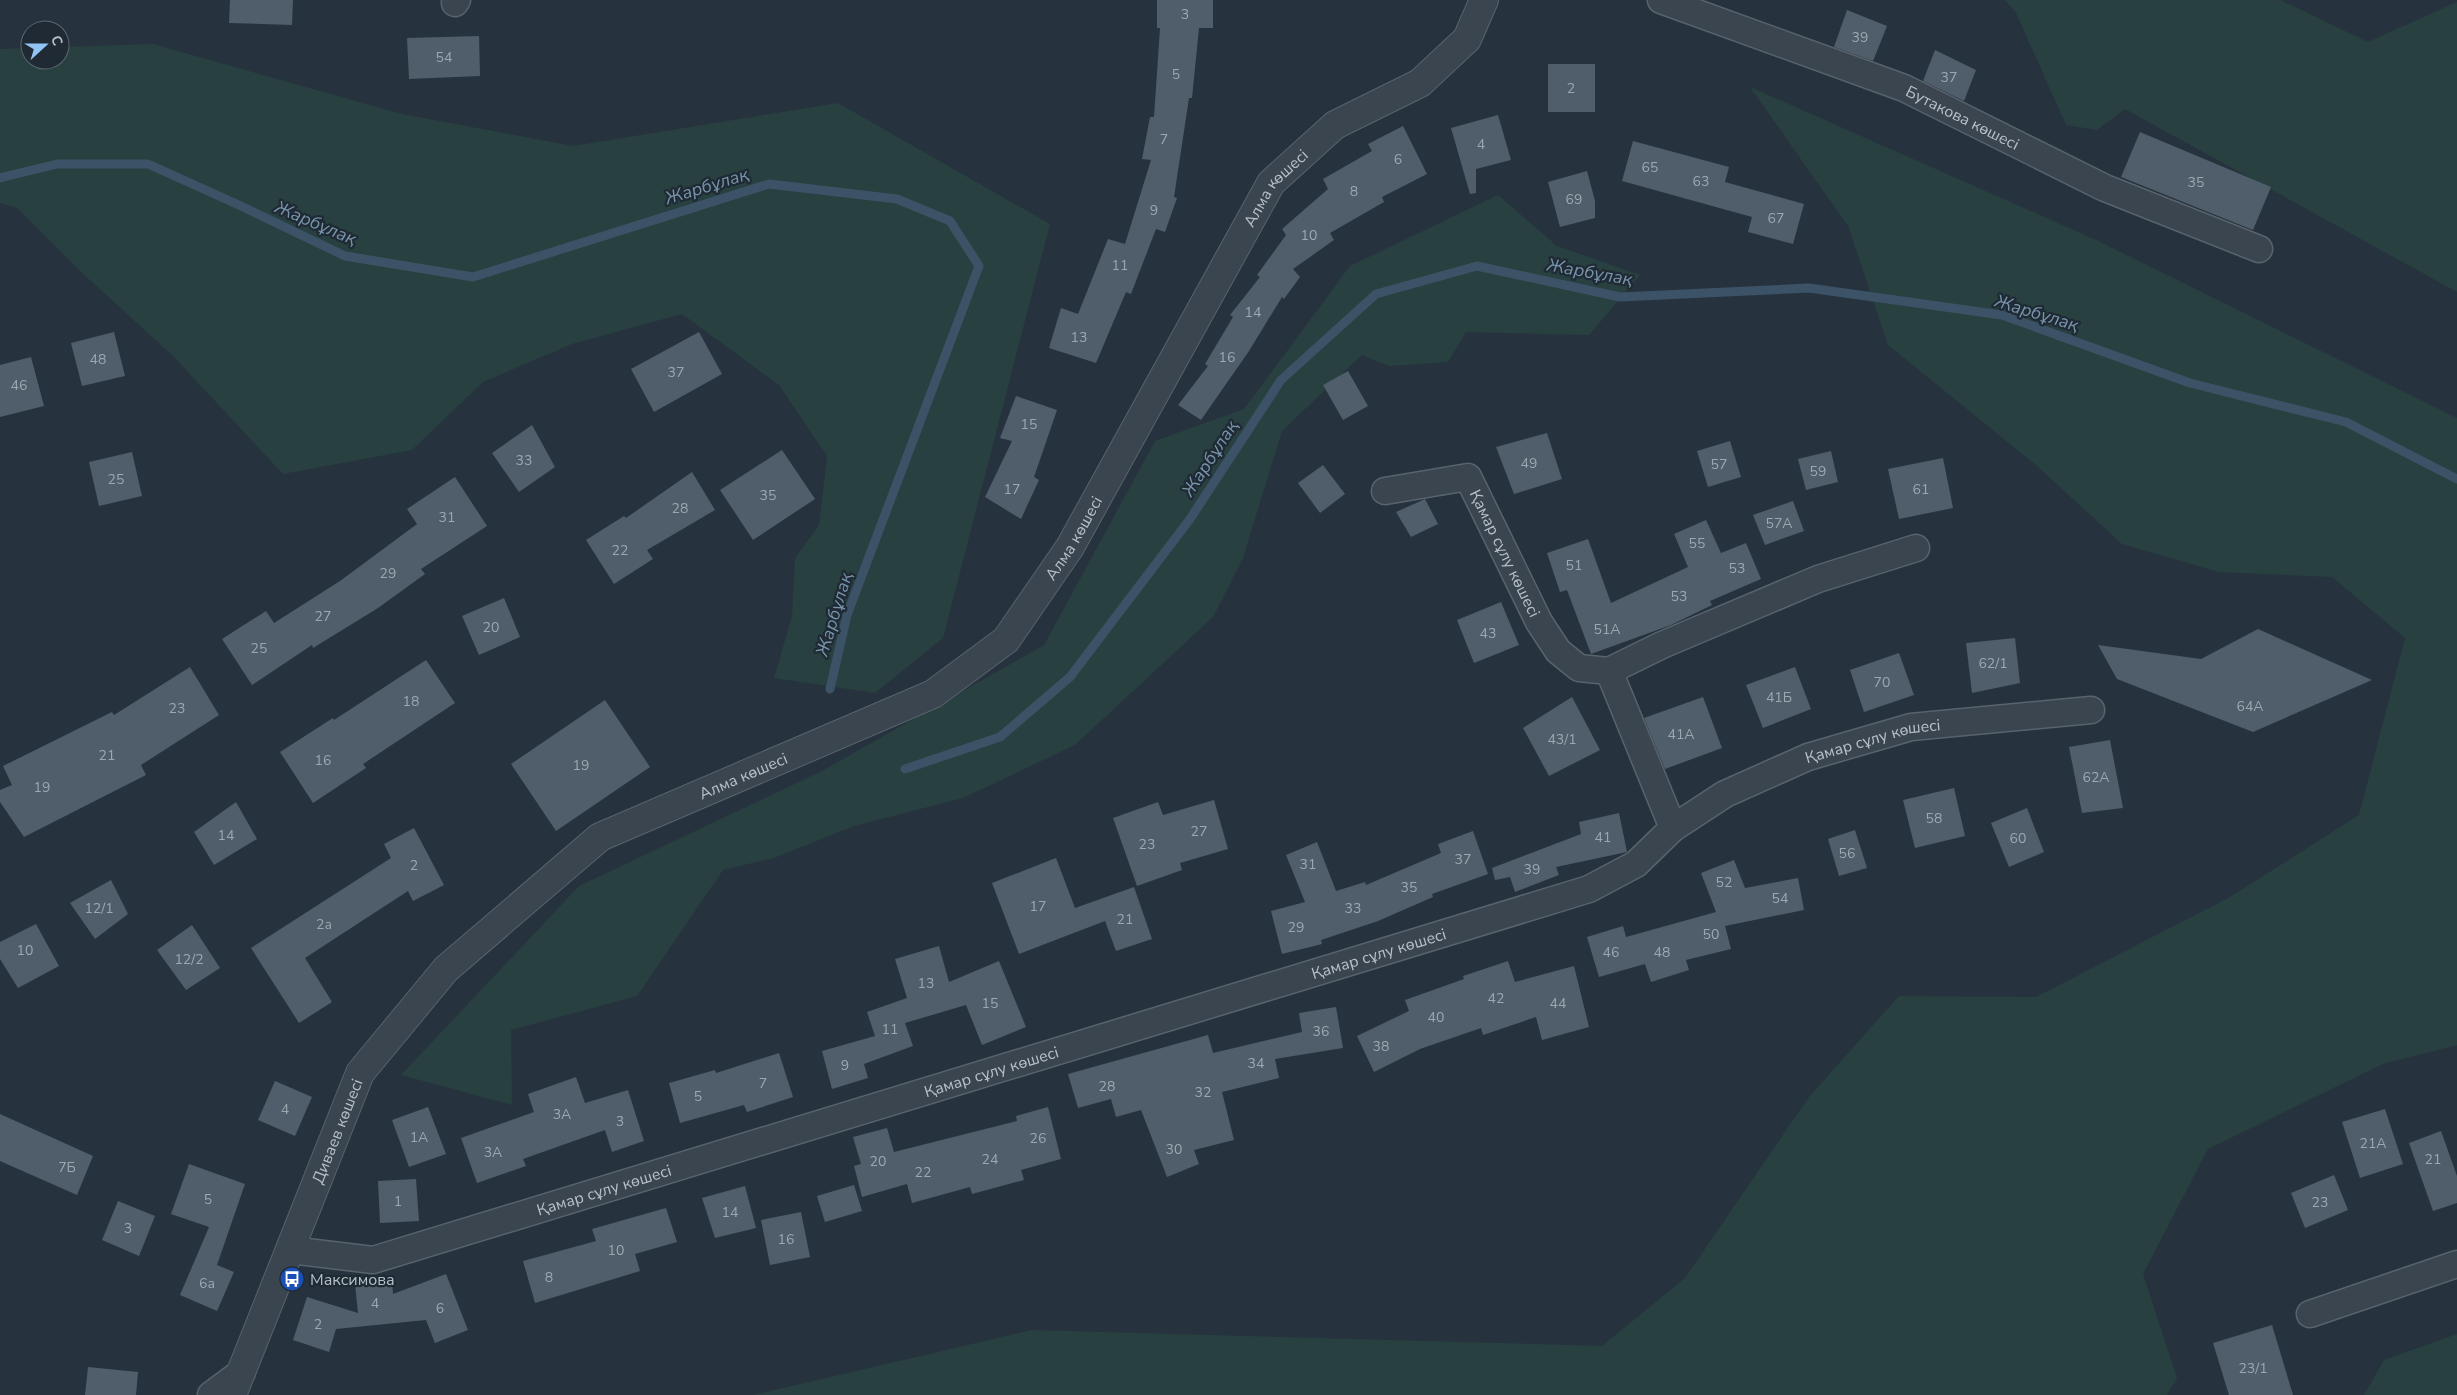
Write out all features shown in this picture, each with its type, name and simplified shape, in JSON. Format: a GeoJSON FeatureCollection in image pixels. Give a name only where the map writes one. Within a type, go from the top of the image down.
{"type":"FeatureCollection","features":[{"type":"Feature","properties":{"kind":"street","name":"Алма көшесі"},"geometry":{"type":"LineString","coordinates":[[511,913],[600,837],[933,694],[1006,640],[1070,547],[1271,183],[1335,125],[1420,83],[1467,39],[1484,0]]}},
{"type":"Feature","properties":{"kind":"street","name":"Бутакова көшесі"},"geometry":{"type":"LineString","coordinates":[[1662,0],[1904,88],[2105,188],[2259,249]]}},
{"type":"Feature","properties":{"kind":"street","name":"Қамар сұлу көшесі"},"geometry":{"type":"LineString","coordinates":[[1385,491],[1468,477],[1539,622],[1558,650],[1579,668],[1609,671]]}},
{"type":"Feature","properties":{"kind":"street"},"geometry":{"type":"LineString","coordinates":[[1673,828],[1609,671],[1662,645],[1818,579],[1916,548]]}},
{"type":"Feature","properties":{"kind":"street","name":"Қамар сұлу көшесі"},"geometry":{"type":"LineString","coordinates":[[290,1250],[373,1260],[382,1258],[1589,889],[1636,864],[1673,828],[1725,794],[1808,757],[1910,727],[2091,710]]}},
{"type":"Feature","properties":{"kind":"street","name":"Диваев көшесі"},"geometry":{"type":"LineString","coordinates":[[237,1383],[360,1074],[446,969],[511,913]]}},
{"type":"Feature","properties":{"kind":"street"},"geometry":{"type":"LineString","coordinates":[[2310,1314],[2457,1264]]}},
{"type":"Feature","properties":{"kind":"street"},"geometry":{"type":"LineString","coordinates":[[211,1395],[237,1383]]}},
{"type":"Feature","properties":{"kind":"green space"},"geometry":{"type":"Polygon","coordinates":[[[2005,0],[2280,0],[2368,42],[2457,2],[2457,292],[2125,109],[2097,130],[2066,125],[2016,13],[2005,0]]]}},
{"type":"Feature","properties":{"kind":"green space"},"geometry":{"type":"Polygon","coordinates":[[[153,44],[402,114],[573,146],[838,103],[1050,224],[943,638],[875,693],[774,678],[792,616],[795,558],[819,525],[827,456],[779,385],[682,314],[572,344],[483,382],[412,450],[283,474],[173,356],[79,270],[17,208],[0,203],[0,49],[20,48],[20,70],[70,70],[70,47],[153,44]]]}},
{"type":"Feature","properties":{"kind":"green space"},"geometry":{"type":"Polygon","coordinates":[[[1750,87],[2094,239],[2457,418],[2457,1045],[2383,1064],[2208,1149],[2143,1274],[2177,1378],[2167,1395],[753,1395],[1032,1330],[1602,1346],[1685,1278],[1809,1097],[1899,996],[2036,997],[2230,897],[2359,815],[2405,638],[2332,577],[2219,572],[2122,544],[2036,465],[1888,345],[1848,226],[1750,87]]]}},
{"type":"Feature","properties":{"kind":"green space"},"geometry":{"type":"Polygon","coordinates":[[[1498,195],[1557,246],[1640,275],[1589,335],[1466,332],[1448,362],[1389,366],[1362,355],[1282,431],[1243,558],[1213,617],[1075,745],[963,798],[854,826],[774,858],[723,870],[637,996],[511,1030],[512,1105],[401,1075],[579,886],[822,771],[1044,645],[1155,441],[1244,409],[1350,266],[1498,195]]]}},
{"type":"Feature","properties":{"kind":"green space"},"geometry":{"type":"Polygon","coordinates":[[[2457,1334],[2457,1395],[2364,1395],[2384,1360],[2457,1334]]]}},
{"type":"Feature","properties":{"kind":"building"},"geometry":{"type":"Polygon","coordinates":[[[230,0],[293,0],[292,25],[229,23],[230,0]]]}},
{"type":"Feature","properties":{"kind":"building"},"geometry":{"type":"Polygon","coordinates":[[[1157,0],[1213,0],[1213,28],[1199,28],[1192,98],[1189,98],[1174,197],[1177,198],[1165,232],[1156,229],[1131,294],[1126,292],[1096,363],[1049,348],[1061,308],[1078,314],[1108,239],[1125,244],[1151,160],[1142,159],[1150,117],[1154,117],[1160,28],[1157,28],[1157,0]]]}},
{"type":"Feature","properties":{"kind":"building"},"geometry":{"type":"Polygon","coordinates":[[[1847,10],[1887,26],[1873,61],[1834,47],[1847,10]]]}},
{"type":"Feature","properties":{"kind":"building"},"geometry":{"type":"Polygon","coordinates":[[[479,36],[480,76],[409,79],[407,38],[479,36]]]}},
{"type":"Feature","properties":{"kind":"building"},"geometry":{"type":"Polygon","coordinates":[[[1935,50],[1976,70],[1964,101],[1923,81],[1935,50]]]}},
{"type":"Feature","properties":{"kind":"building"},"geometry":{"type":"Polygon","coordinates":[[[1548,64],[1595,64],[1595,112],[1548,112],[1548,64]]]}},
{"type":"Feature","properties":{"kind":"building"},"geometry":{"type":"Polygon","coordinates":[[[1498,115],[1511,160],[1476,169],[1476,193],[1470,194],[1451,128],[1498,115]]]}},
{"type":"Feature","properties":{"kind":"building"},"geometry":{"type":"Polygon","coordinates":[[[1403,126],[1427,174],[1382,197],[1384,202],[1330,233],[1334,240],[1293,269],[1300,277],[1284,299],[1282,297],[1249,351],[1201,420],[1178,405],[1208,366],[1205,364],[1233,317],[1230,315],[1260,277],[1257,275],[1286,235],[1282,229],[1328,189],[1323,179],[1372,151],[1368,144],[1403,126]]]}},
{"type":"Feature","properties":{"kind":"building"},"geometry":{"type":"Polygon","coordinates":[[[2140,132],[2271,187],[2253,230],[2121,177],[2140,132]]]}},
{"type":"Feature","properties":{"kind":"building"},"geometry":{"type":"Polygon","coordinates":[[[1633,141],[1729,167],[1725,182],[1804,204],[1793,244],[1748,232],[1752,217],[1622,181],[1633,141]]]}},
{"type":"Feature","properties":{"kind":"building"},"geometry":{"type":"Polygon","coordinates":[[[1587,171],[1595,201],[1595,218],[1560,227],[1548,182],[1587,171]]]}},
{"type":"Feature","properties":{"kind":"building"},"geometry":{"type":"Polygon","coordinates":[[[114,332],[125,376],[82,386],[71,343],[114,332]]]}},
{"type":"Feature","properties":{"kind":"building"},"geometry":{"type":"Polygon","coordinates":[[[699,332],[722,374],[654,412],[631,369],[699,332]]]}},
{"type":"Feature","properties":{"kind":"building"},"geometry":{"type":"Polygon","coordinates":[[[31,357],[44,406],[0,417],[0,365],[31,357]]]}},
{"type":"Feature","properties":{"kind":"building"},"geometry":{"type":"Polygon","coordinates":[[[1348,371],[1368,406],[1343,420],[1323,385],[1348,371]]]}},
{"type":"Feature","properties":{"kind":"building"},"geometry":{"type":"Polygon","coordinates":[[[1016,396],[1057,410],[1034,477],[1039,480],[1021,519],[985,497],[1012,441],[1000,438],[1016,396]]]}},
{"type":"Feature","properties":{"kind":"building"},"geometry":{"type":"Polygon","coordinates":[[[532,425],[555,467],[519,492],[492,453],[532,425]]]}},
{"type":"Feature","properties":{"kind":"building"},"geometry":{"type":"Polygon","coordinates":[[[1547,433],[1562,479],[1514,494],[1496,447],[1547,433]]]}},
{"type":"Feature","properties":{"kind":"building"},"geometry":{"type":"Polygon","coordinates":[[[1730,441],[1741,477],[1708,487],[1697,451],[1730,441]]]}},
{"type":"Feature","properties":{"kind":"building"},"geometry":{"type":"Polygon","coordinates":[[[782,450],[815,499],[753,540],[720,490],[782,450]]]}},
{"type":"Feature","properties":{"kind":"building"},"geometry":{"type":"Polygon","coordinates":[[[1831,451],[1838,482],[1806,490],[1798,459],[1831,451]]]}},
{"type":"Feature","properties":{"kind":"building"},"geometry":{"type":"Polygon","coordinates":[[[132,452],[142,496],[99,506],[89,462],[132,452]]]}},
{"type":"Feature","properties":{"kind":"building"},"geometry":{"type":"Polygon","coordinates":[[[1943,458],[1953,508],[1899,519],[1888,469],[1943,458]]]}},
{"type":"Feature","properties":{"kind":"building"},"geometry":{"type":"Polygon","coordinates":[[[1323,465],[1345,494],[1320,513],[1298,483],[1323,465]]]}},
{"type":"Feature","properties":{"kind":"building"},"geometry":{"type":"Polygon","coordinates":[[[692,472],[715,510],[647,550],[653,559],[614,584],[586,540],[624,516],[626,518],[692,472]]]}},
{"type":"Feature","properties":{"kind":"building"},"geometry":{"type":"Polygon","coordinates":[[[455,477],[487,526],[421,569],[425,574],[378,608],[313,648],[312,645],[252,685],[222,639],[266,611],[274,623],[340,581],[417,524],[407,509],[455,477]]]}},
{"type":"Feature","properties":{"kind":"building"},"geometry":{"type":"Polygon","coordinates":[[[1425,499],[1438,524],[1411,537],[1396,512],[1425,499]]]}},
{"type":"Feature","properties":{"kind":"building"},"geometry":{"type":"Polygon","coordinates":[[[1793,501],[1804,531],[1765,545],[1753,515],[1793,501]]]}},
{"type":"Feature","properties":{"kind":"building"},"geometry":{"type":"Polygon","coordinates":[[[1706,520],[1721,553],[1746,543],[1761,579],[1710,601],[1712,605],[1671,625],[1591,654],[1567,590],[1560,592],[1547,553],[1588,539],[1611,603],[1688,567],[1674,534],[1706,520]]]}},
{"type":"Feature","properties":{"kind":"building"},"geometry":{"type":"Polygon","coordinates":[[[504,598],[520,637],[479,655],[462,616],[504,598]]]}},
{"type":"Feature","properties":{"kind":"building"},"geometry":{"type":"Polygon","coordinates":[[[1501,602],[1519,645],[1474,663],[1457,620],[1501,602]]]}},
{"type":"Feature","properties":{"kind":"building"},"geometry":{"type":"Polygon","coordinates":[[[2258,629],[2372,680],[2253,732],[2117,679],[2098,645],[2201,659],[2258,629]]]}},
{"type":"Feature","properties":{"kind":"building"},"geometry":{"type":"Polygon","coordinates":[[[2015,638],[2020,683],[1972,693],[1966,643],[2015,638]]]}},
{"type":"Feature","properties":{"kind":"building"},"geometry":{"type":"Polygon","coordinates":[[[1899,653],[1914,695],[1864,712],[1850,670],[1899,653]]]}},
{"type":"Feature","properties":{"kind":"building"},"geometry":{"type":"Polygon","coordinates":[[[426,660],[455,703],[363,764],[366,768],[313,803],[280,752],[333,718],[334,720],[426,660]]]}},
{"type":"Feature","properties":{"kind":"building"},"geometry":{"type":"Polygon","coordinates":[[[190,667],[219,715],[141,765],[146,775],[24,837],[0,802],[0,790],[12,785],[3,766],[112,712],[114,715],[190,667]]]}},
{"type":"Feature","properties":{"kind":"building"},"geometry":{"type":"Polygon","coordinates":[[[1795,667],[1811,709],[1763,728],[1746,685],[1795,667]]]}},
{"type":"Feature","properties":{"kind":"building"},"geometry":{"type":"Polygon","coordinates":[[[1572,697],[1600,750],[1549,776],[1523,728],[1572,697]]]}},
{"type":"Feature","properties":{"kind":"building"},"geometry":{"type":"Polygon","coordinates":[[[1703,697],[1722,748],[1665,769],[1644,718],[1703,697]]]}},
{"type":"Feature","properties":{"kind":"building"},"geometry":{"type":"Polygon","coordinates":[[[605,700],[650,767],[556,831],[511,764],[605,700]]]}},
{"type":"Feature","properties":{"kind":"building"},"geometry":{"type":"Polygon","coordinates":[[[2110,740],[2123,808],[2082,813],[2069,747],[2110,740]]]}},
{"type":"Feature","properties":{"kind":"building"},"geometry":{"type":"Polygon","coordinates":[[[1954,788],[1965,836],[1915,848],[1903,800],[1954,788]]]}},
{"type":"Feature","properties":{"kind":"building"},"geometry":{"type":"Polygon","coordinates":[[[1214,800],[1228,849],[1180,863],[1182,870],[1137,886],[1113,818],[1158,802],[1163,815],[1214,800]]]}},
{"type":"Feature","properties":{"kind":"building"},"geometry":{"type":"Polygon","coordinates":[[[236,802],[257,839],[214,865],[194,832],[236,802]]]}},
{"type":"Feature","properties":{"kind":"building"},"geometry":{"type":"Polygon","coordinates":[[[2027,808],[2044,852],[2009,867],[1991,823],[2027,808]]]}},
{"type":"Feature","properties":{"kind":"building"},"geometry":{"type":"Polygon","coordinates":[[[1619,813],[1627,852],[1556,867],[1559,875],[1515,892],[1510,877],[1495,880],[1492,868],[1581,834],[1579,822],[1619,813]]]}},
{"type":"Feature","properties":{"kind":"building"},"geometry":{"type":"Polygon","coordinates":[[[414,828],[444,885],[413,901],[408,891],[305,958],[332,1002],[299,1023],[251,948],[391,858],[384,844],[414,828]]]}},
{"type":"Feature","properties":{"kind":"building"},"geometry":{"type":"Polygon","coordinates":[[[1855,830],[1867,868],[1839,876],[1828,839],[1855,830]]]}},
{"type":"Feature","properties":{"kind":"building"},"geometry":{"type":"Polygon","coordinates":[[[1473,831],[1488,874],[1432,894],[1433,897],[1378,921],[1321,940],[1322,944],[1282,954],[1271,911],[1305,902],[1286,855],[1317,842],[1336,891],[1365,882],[1366,885],[1441,853],[1438,844],[1473,831]]]}},
{"type":"Feature","properties":{"kind":"building"},"geometry":{"type":"Polygon","coordinates":[[[1056,858],[1075,908],[1134,887],[1152,939],[1116,951],[1105,921],[1019,954],[992,883],[1056,858]]]}},
{"type":"Feature","properties":{"kind":"building"},"geometry":{"type":"Polygon","coordinates":[[[1734,860],[1745,888],[1798,878],[1804,910],[1725,926],[1731,949],[1686,960],[1689,970],[1651,982],[1645,964],[1599,977],[1587,937],[1623,926],[1626,937],[1716,912],[1701,873],[1734,860]]]}},
{"type":"Feature","properties":{"kind":"building"},"geometry":{"type":"Polygon","coordinates":[[[111,880],[128,914],[95,939],[70,903],[111,880]]]}},
{"type":"Feature","properties":{"kind":"building"},"geometry":{"type":"Polygon","coordinates":[[[36,924],[59,966],[18,988],[0,959],[0,942],[36,924]]]}},
{"type":"Feature","properties":{"kind":"building"},"geometry":{"type":"Polygon","coordinates":[[[192,925],[220,968],[186,990],[157,950],[192,925]]]}},
{"type":"Feature","properties":{"kind":"building"},"geometry":{"type":"Polygon","coordinates":[[[939,946],[949,982],[999,961],[1026,1027],[982,1045],[966,1005],[905,1023],[913,1046],[864,1064],[868,1078],[832,1089],[822,1051],[875,1036],[867,1012],[907,998],[895,959],[939,946]]]}},
{"type":"Feature","properties":{"kind":"building"},"geometry":{"type":"Polygon","coordinates":[[[1508,961],[1515,982],[1574,966],[1589,1027],[1542,1040],[1536,1017],[1483,1035],[1481,1028],[1420,1049],[1374,1072],[1357,1036],[1409,1011],[1405,1000],[1464,979],[1463,976],[1508,961]]]}},
{"type":"Feature","properties":{"kind":"building"},"geometry":{"type":"Polygon","coordinates":[[[1336,1007],[1343,1048],[1275,1059],[1279,1078],[1222,1092],[1234,1140],[1194,1150],[1199,1164],[1167,1177],[1141,1110],[1116,1117],[1111,1099],[1078,1108],[1068,1074],[1208,1035],[1213,1053],[1302,1032],[1299,1013],[1336,1007]]]}},
{"type":"Feature","properties":{"kind":"building"},"geometry":{"type":"Polygon","coordinates":[[[779,1053],[793,1097],[747,1112],[744,1105],[680,1123],[669,1083],[715,1070],[716,1073],[779,1053]]]}},
{"type":"Feature","properties":{"kind":"building"},"geometry":{"type":"Polygon","coordinates":[[[576,1077],[585,1103],[628,1090],[644,1141],[612,1152],[605,1130],[523,1159],[526,1166],[477,1183],[461,1138],[534,1112],[528,1094],[576,1077]]]}},
{"type":"Feature","properties":{"kind":"building"},"geometry":{"type":"Polygon","coordinates":[[[275,1081],[312,1097],[295,1136],[258,1120],[275,1081]]]}},
{"type":"Feature","properties":{"kind":"building"},"geometry":{"type":"Polygon","coordinates":[[[428,1107],[446,1154],[409,1167],[392,1120],[428,1107]]]}},
{"type":"Feature","properties":{"kind":"building"},"geometry":{"type":"Polygon","coordinates":[[[1048,1107],[1061,1159],[1021,1170],[1024,1180],[972,1194],[970,1187],[912,1203],[907,1184],[862,1197],[854,1166],[861,1164],[853,1137],[887,1128],[894,1152],[1017,1121],[1016,1116],[1048,1107]]]}},
{"type":"Feature","properties":{"kind":"building"},"geometry":{"type":"Polygon","coordinates":[[[2385,1109],[2403,1164],[2360,1178],[2342,1122],[2385,1109]]]}},
{"type":"Feature","properties":{"kind":"building"},"geometry":{"type":"Polygon","coordinates":[[[0,1114],[93,1156],[77,1195],[0,1161],[0,1114]]]}},
{"type":"Feature","properties":{"kind":"building"},"geometry":{"type":"Polygon","coordinates":[[[2441,1131],[2457,1176],[2457,1203],[2433,1211],[2409,1143],[2441,1131]]]}},
{"type":"Feature","properties":{"kind":"building"},"geometry":{"type":"Polygon","coordinates":[[[189,1164],[245,1184],[217,1265],[234,1272],[217,1311],[180,1295],[209,1227],[171,1214],[189,1164]]]}},
{"type":"Feature","properties":{"kind":"building"},"geometry":{"type":"Polygon","coordinates":[[[2334,1175],[2348,1210],[2305,1228],[2291,1193],[2334,1175]]]}},
{"type":"Feature","properties":{"kind":"building"},"geometry":{"type":"Polygon","coordinates":[[[416,1179],[419,1221],[380,1223],[378,1181],[416,1179]]]}},
{"type":"Feature","properties":{"kind":"building"},"geometry":{"type":"Polygon","coordinates":[[[854,1185],[862,1211],[825,1222],[817,1196],[854,1185]]]}},
{"type":"Feature","properties":{"kind":"building"},"geometry":{"type":"Polygon","coordinates":[[[745,1186],[756,1228],[715,1238],[702,1198],[745,1186]]]}},
{"type":"Feature","properties":{"kind":"building"},"geometry":{"type":"Polygon","coordinates":[[[118,1201],[155,1216],[139,1256],[102,1240],[118,1201]]]}},
{"type":"Feature","properties":{"kind":"building"},"geometry":{"type":"Polygon","coordinates":[[[666,1208],[677,1242],[635,1254],[640,1271],[535,1303],[523,1261],[596,1241],[592,1229],[666,1208]]]}},
{"type":"Feature","properties":{"kind":"building"},"geometry":{"type":"Polygon","coordinates":[[[801,1212],[810,1257],[770,1265],[761,1220],[801,1212]]]}},
{"type":"Feature","properties":{"kind":"building"},"geometry":{"type":"Polygon","coordinates":[[[446,1274],[468,1330],[435,1343],[426,1320],[336,1329],[329,1352],[293,1340],[307,1297],[358,1313],[355,1284],[392,1280],[393,1294],[446,1274]]]}},
{"type":"Feature","properties":{"kind":"building"},"geometry":{"type":"Polygon","coordinates":[[[2272,1325],[2293,1395],[2229,1395],[2213,1343],[2272,1325]]]}},
{"type":"Feature","properties":{"kind":"building"},"geometry":{"type":"Polygon","coordinates":[[[88,1367],[138,1372],[136,1395],[85,1395],[88,1367]]]}},
{"type":"Feature","properties":{"kind":"waterway","name":"Жарбұлақ"},"geometry":{"type":"LineString","coordinates":[[0,178],[57,164],[148,164],[345,256],[473,277],[769,184],[897,199],[950,221],[979,266],[847,615],[830,689]]}},
{"type":"Feature","properties":{"kind":"waterway","name":"Жарбұлақ"},"geometry":{"type":"LineString","coordinates":[[905,769],[1000,737],[1070,677],[1190,519],[1281,380],[1376,294],[1477,266],[1620,297],[1809,288],[2002,315],[2190,383],[2346,422],[2457,479]]}},
{"type":"Feature","properties":{"kind":"place","name":"Максимова"},"geometry":{"type":"Point","coordinates":[292,1279]}}]}
